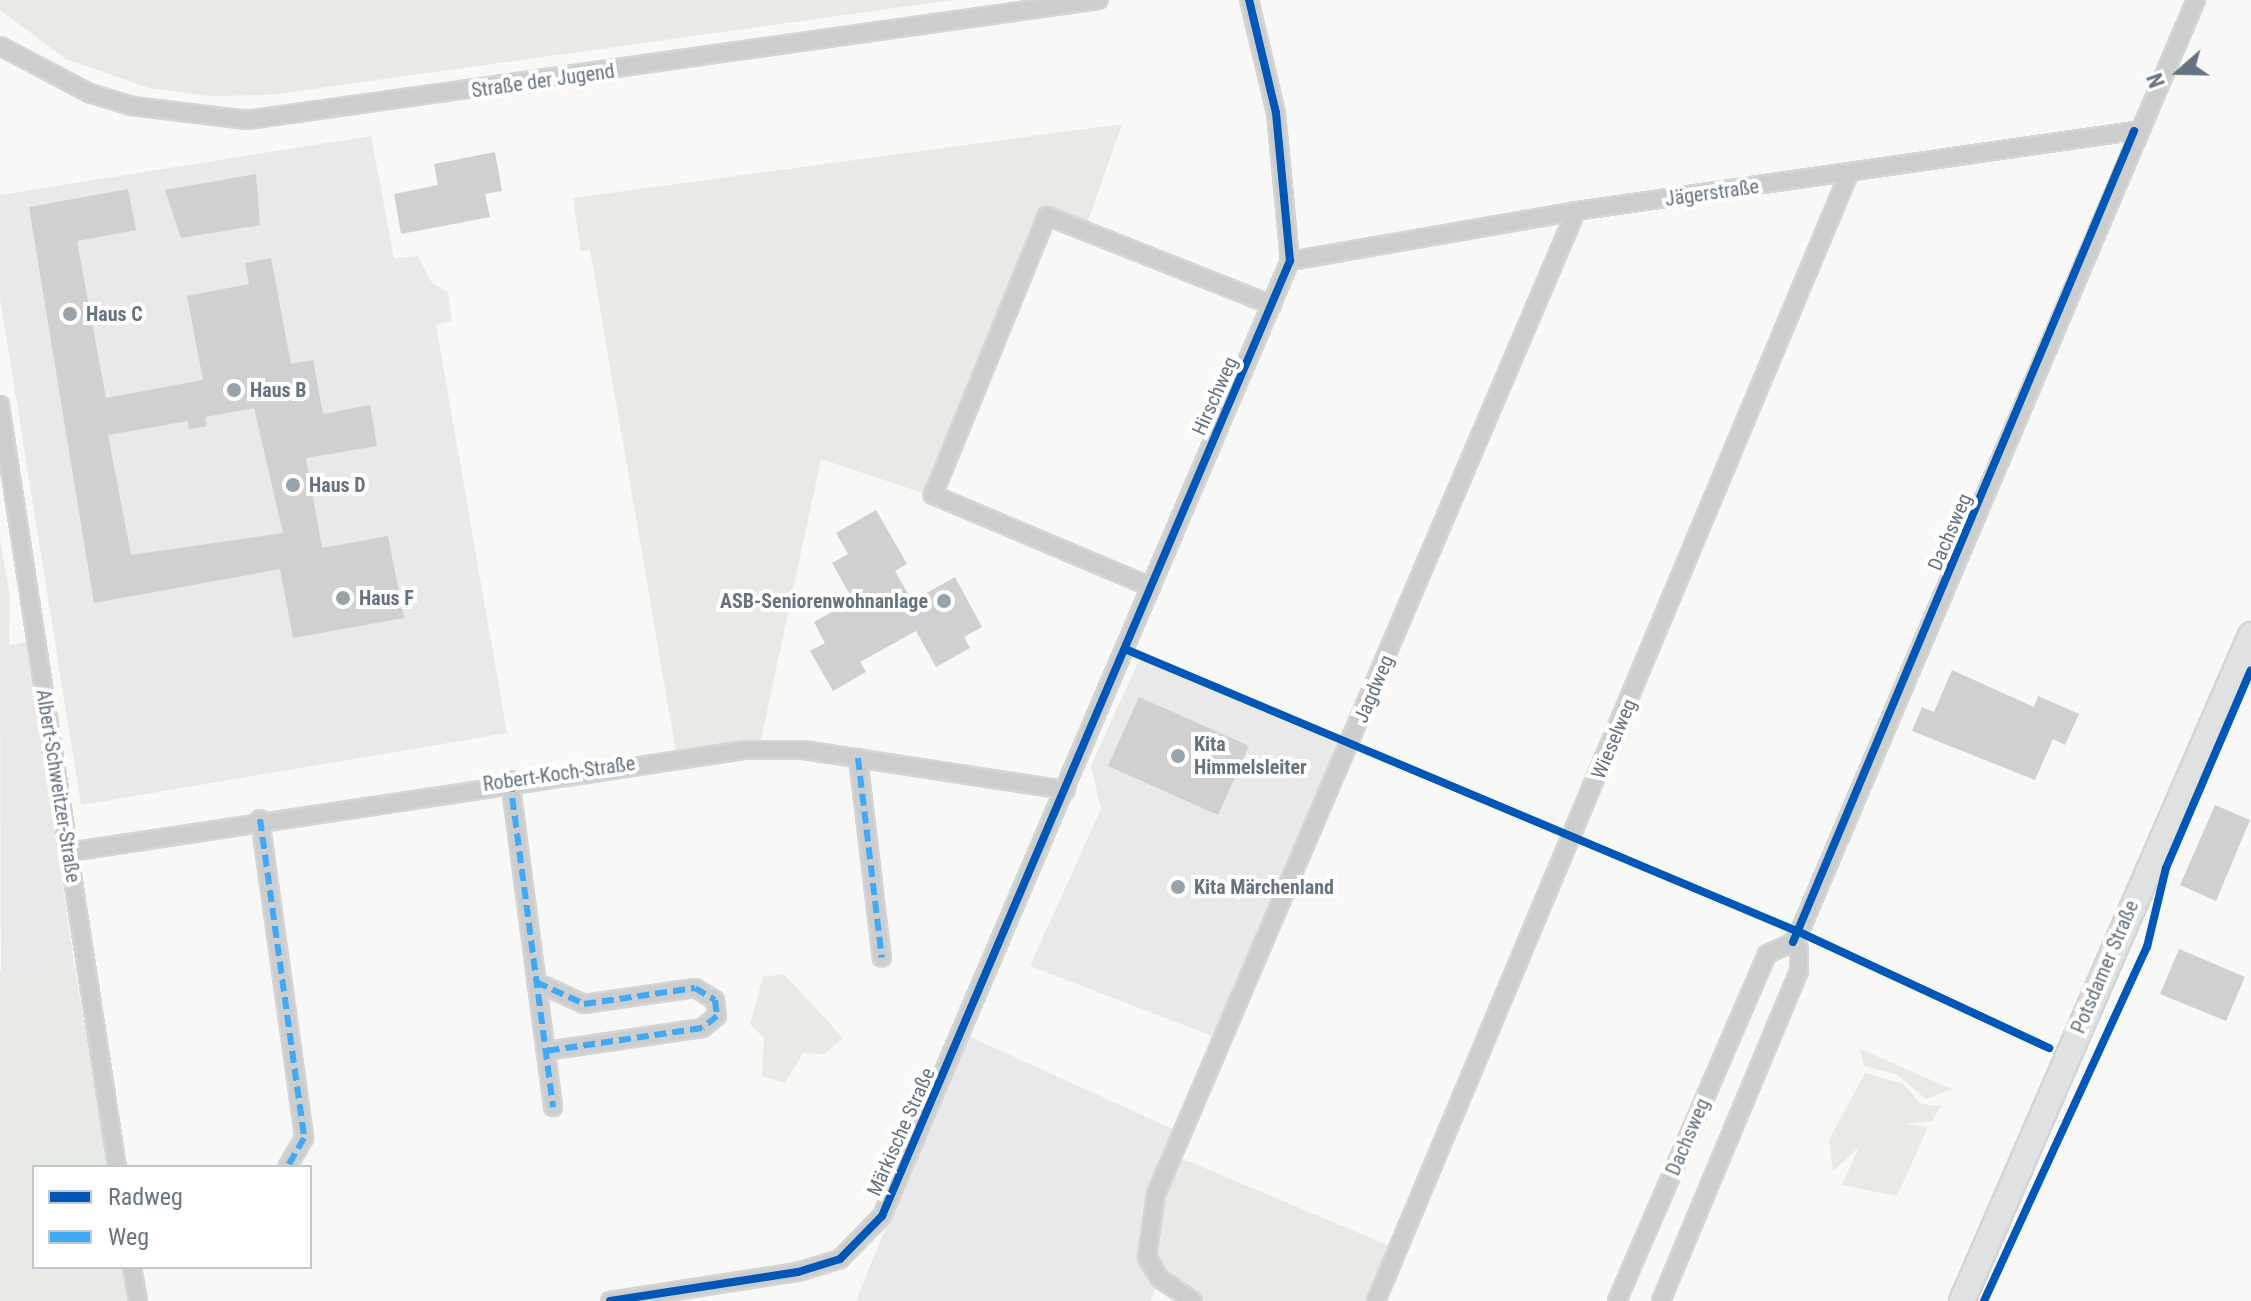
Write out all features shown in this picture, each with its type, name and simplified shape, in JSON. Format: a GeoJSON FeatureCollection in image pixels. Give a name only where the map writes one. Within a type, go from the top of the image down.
{"type":"FeatureCollection","features":[{"type":"Feature","properties":{"kind":"main road","name":"Potsdamer Straße"},"geometry":{"type":"LineString","coordinates":[[1962,1301],[2251,635]]}},
{"type":"Feature","properties":{"kind":"street","name":"Straße der Jugend"},"geometry":{"type":"LineString","coordinates":[[0,46],[89,93],[132,106],[247,120],[1099,0]]}},
{"type":"Feature","properties":{"kind":"street","name":"Hirschweg"},"geometry":{"type":"LineString","coordinates":[[1066,790],[1290,261],[1279,129],[1249,0]]}},
{"type":"Feature","properties":{"kind":"street","name":"Dachsweg"},"geometry":{"type":"LineString","coordinates":[[1617,1301],[1767,954],[1792,943],[2134,131],[2196,0]]}},
{"type":"Feature","properties":{"kind":"street","name":"Jägerstraße"},"geometry":{"type":"LineString","coordinates":[[1290,261],[1576,211],[1848,176],[2134,131]]}},
{"type":"Feature","properties":{"kind":"street","name":"Wieselweg"},"geometry":{"type":"LineString","coordinates":[[1376,1301],[1848,176]]}},
{"type":"Feature","properties":{"kind":"street","name":"Jagdweg"},"geometry":{"type":"LineString","coordinates":[[1193,1301],[1160,1279],[1147,1257],[1156,1194],[1576,211]]}},
{"type":"Feature","properties":{"kind":"street"},"geometry":{"type":"LineString","coordinates":[[1151,587],[933,495],[1047,216],[1272,305]]}},
{"type":"Feature","properties":{"kind":"street","name":"Albert-Schweitzer-Straße"},"geometry":{"type":"LineString","coordinates":[[0,405],[117,1165]]}},
{"type":"Feature","properties":{"kind":"street","name":"Robert-Koch-Straße"},"geometry":{"type":"LineString","coordinates":[[69,852],[510,780],[745,750],[858,758],[1066,790]]}},
{"type":"Feature","properties":{"kind":"street"},"geometry":{"type":"LineString","coordinates":[[858,758],[882,958]]}},
{"type":"Feature","properties":{"kind":"street"},"geometry":{"type":"LineString","coordinates":[[510,780],[553,1107]]}},
{"type":"Feature","properties":{"kind":"street","name":"Märkische Straße"},"geometry":{"type":"LineString","coordinates":[[610,1301],[798,1272],[840,1259],[870,1235],[1066,790]]}},
{"type":"Feature","properties":{"kind":"street"},"geometry":{"type":"LineString","coordinates":[[260,819],[304,1138],[288,1165]]}},
{"type":"Feature","properties":{"kind":"street","name":"Dachsweg"},"geometry":{"type":"LineString","coordinates":[[1661,1301],[1799,971],[1799,949],[1792,943]]}},
{"type":"Feature","properties":{"kind":"street"},"geometry":{"type":"LineString","coordinates":[[536,982],[584,1004],[695,988],[715,1000],[717,1016],[702,1028],[546,1051]]}},
{"type":"Feature","properties":{"kind":"street"},"geometry":{"type":"LineString","coordinates":[[132,1269],[138,1301]]}},
{"type":"Feature","properties":{"kind":"shaded area"},"geometry":{"type":"Polygon","coordinates":[[[0,0],[952,0],[269,95],[208,96],[149,88],[66,59],[0,10],[0,0]]]}},
{"type":"Feature","properties":{"kind":"shaded area"},"geometry":{"type":"Polygon","coordinates":[[[1122,124],[1088,221],[1043,208],[926,494],[821,459],[759,749],[677,758],[590,250],[581,251],[573,198],[1122,124]]]}},
{"type":"Feature","properties":{"kind":"shaded area"},"geometry":{"type":"Polygon","coordinates":[[[371,136],[394,258],[418,256],[432,283],[448,292],[452,321],[436,324],[507,733],[81,805],[0,298],[0,195],[371,136]]]}},
{"type":"Feature","properties":{"kind":"shaded area"},"geometry":{"type":"Polygon","coordinates":[[[0,539],[10,596],[9,645],[0,647],[0,539]]]}},
{"type":"Feature","properties":{"kind":"shaded area"},"geometry":{"type":"Polygon","coordinates":[[[27,642],[74,963],[1,972],[0,647],[27,642]]]}},
{"type":"Feature","properties":{"kind":"shaded area","name":"Kita Märchenland"},"geometry":{"type":"Polygon","coordinates":[[[1141,656],[1349,746],[1225,1041],[1030,966],[1101,809],[1091,766],[1141,656]]]}},
{"type":"Feature","properties":{"kind":"shaded area"},"geometry":{"type":"Polygon","coordinates":[[[74,963],[108,1165],[32,1165],[32,1269],[125,1269],[131,1301],[0,1301],[0,971],[74,963]]]}},
{"type":"Feature","properties":{"kind":"shaded area"},"geometry":{"type":"Polygon","coordinates":[[[784,974],[843,1038],[824,1054],[803,1053],[785,1083],[762,1076],[764,1038],[750,1024],[763,977],[784,974]]]}},
{"type":"Feature","properties":{"kind":"shaded area"},"geometry":{"type":"Polygon","coordinates":[[[964,1034],[1186,1135],[1156,1194],[1160,1279],[1150,1301],[856,1301],[964,1034]]]}},
{"type":"Feature","properties":{"kind":"shaded area"},"geometry":{"type":"Polygon","coordinates":[[[1860,1049],[1952,1089],[1926,1099],[1896,1074],[1864,1066],[1860,1049]]]}},
{"type":"Feature","properties":{"kind":"shaded area"},"geometry":{"type":"Polygon","coordinates":[[[1865,1073],[1903,1084],[1921,1104],[1941,1106],[1932,1121],[1905,1124],[1928,1127],[1897,1196],[1842,1185],[1859,1147],[1833,1171],[1829,1140],[1865,1073]]]}},
{"type":"Feature","properties":{"kind":"shaded area"},"geometry":{"type":"Polygon","coordinates":[[[1176,1156],[1399,1250],[1376,1301],[1206,1301],[1160,1279],[1147,1257],[1156,1194],[1176,1156]]]}},
{"type":"Feature","properties":{"kind":"building"},"geometry":{"type":"Polygon","coordinates":[[[495,152],[502,191],[485,194],[490,217],[401,234],[394,194],[438,185],[434,164],[495,152]]]}},
{"type":"Feature","properties":{"kind":"building"},"geometry":{"type":"Polygon","coordinates":[[[256,174],[260,225],[181,238],[165,190],[256,174]]]}},
{"type":"Feature","properties":{"kind":"building"},"geometry":{"type":"Polygon","coordinates":[[[128,189],[136,230],[77,241],[106,398],[203,380],[187,296],[249,284],[245,263],[271,258],[291,364],[313,360],[323,414],[370,405],[377,446],[306,458],[322,548],[388,536],[404,618],[293,638],[280,569],[94,603],[29,207],[128,189]],[[254,408],[205,417],[207,426],[189,429],[188,421],[108,435],[131,555],[283,533],[254,408]]]}},
{"type":"Feature","properties":{"kind":"building","name":"ASB-Seniorenwohnanlage"},"geometry":{"type":"Polygon","coordinates":[[[876,510],[907,564],[895,571],[912,601],[955,577],[982,627],[964,637],[970,648],[936,667],[916,631],[860,662],[866,672],[833,691],[810,651],[825,643],[814,622],[853,600],[832,563],[848,554],[836,533],[876,510]]]}},
{"type":"Feature","properties":{"kind":"building"},"geometry":{"type":"Polygon","coordinates":[[[1952,670],[2034,707],[2038,696],[2079,714],[2065,745],[2053,739],[2035,780],[1912,731],[1922,707],[1934,712],[1952,670]]]}},
{"type":"Feature","properties":{"kind":"building","name":"Kita Himmelsleiter"},"geometry":{"type":"Polygon","coordinates":[[[1139,697],[1249,746],[1218,815],[1108,766],[1139,697]]]}},
{"type":"Feature","properties":{"kind":"building"},"geometry":{"type":"Polygon","coordinates":[[[2215,805],[2250,820],[2216,901],[2180,885],[2215,805]]]}},
{"type":"Feature","properties":{"kind":"building"},"geometry":{"type":"Polygon","coordinates":[[[2179,949],[2245,977],[2226,1021],[2160,994],[2179,949]]]}},
{"type":"Feature","properties":{"kind":"marked path"},"geometry":{"type":"LineString","coordinates":[[858,758],[882,958]]}},
{"type":"Feature","properties":{"kind":"marked path"},"geometry":{"type":"LineString","coordinates":[[510,780],[553,1107]]}},
{"type":"Feature","properties":{"kind":"marked path"},"geometry":{"type":"LineString","coordinates":[[260,819],[304,1138],[288,1165]]}},
{"type":"Feature","properties":{"kind":"marked path"},"geometry":{"type":"LineString","coordinates":[[536,982],[584,1004],[695,988],[715,1000],[717,1016],[702,1028],[546,1051]]}},
{"type":"Feature","properties":{"kind":"cycle path"},"geometry":{"type":"LineString","coordinates":[[610,1301],[798,1272],[840,1259],[882,1216],[1290,261],[1276,113],[1249,0]]}},
{"type":"Feature","properties":{"kind":"cycle path"},"geometry":{"type":"LineString","coordinates":[[1793,942],[2134,131]]}},
{"type":"Feature","properties":{"kind":"cycle path"},"geometry":{"type":"LineString","coordinates":[[1125,649],[1799,932],[2049,1048]]}},
{"type":"Feature","properties":{"kind":"cycle path"},"geometry":{"type":"LineString","coordinates":[[1984,1301],[2147,947],[2166,868],[2251,670]]}},
{"type":"Feature","properties":{"kind":"place","name":"Haus C"},"geometry":{"type":"Point","coordinates":[70,314]}},
{"type":"Feature","properties":{"kind":"place","name":"Haus B"},"geometry":{"type":"Point","coordinates":[234,390]}},
{"type":"Feature","properties":{"kind":"place","name":"Haus D"},"geometry":{"type":"Point","coordinates":[293,485]}},
{"type":"Feature","properties":{"kind":"place","name":"Haus F"},"geometry":{"type":"Point","coordinates":[343,598]}},
{"type":"Feature","properties":{"kind":"place","name":"ASB-Seniorenwohnanlage"},"geometry":{"type":"Point","coordinates":[944,601]}},
{"type":"Feature","properties":{"kind":"place","name":"Kita Himmelsleiter"},"geometry":{"type":"Point","coordinates":[1178,756]}},
{"type":"Feature","properties":{"kind":"place","name":"Kita Märchenland"},"geometry":{"type":"Point","coordinates":[1178,887]}}]}
